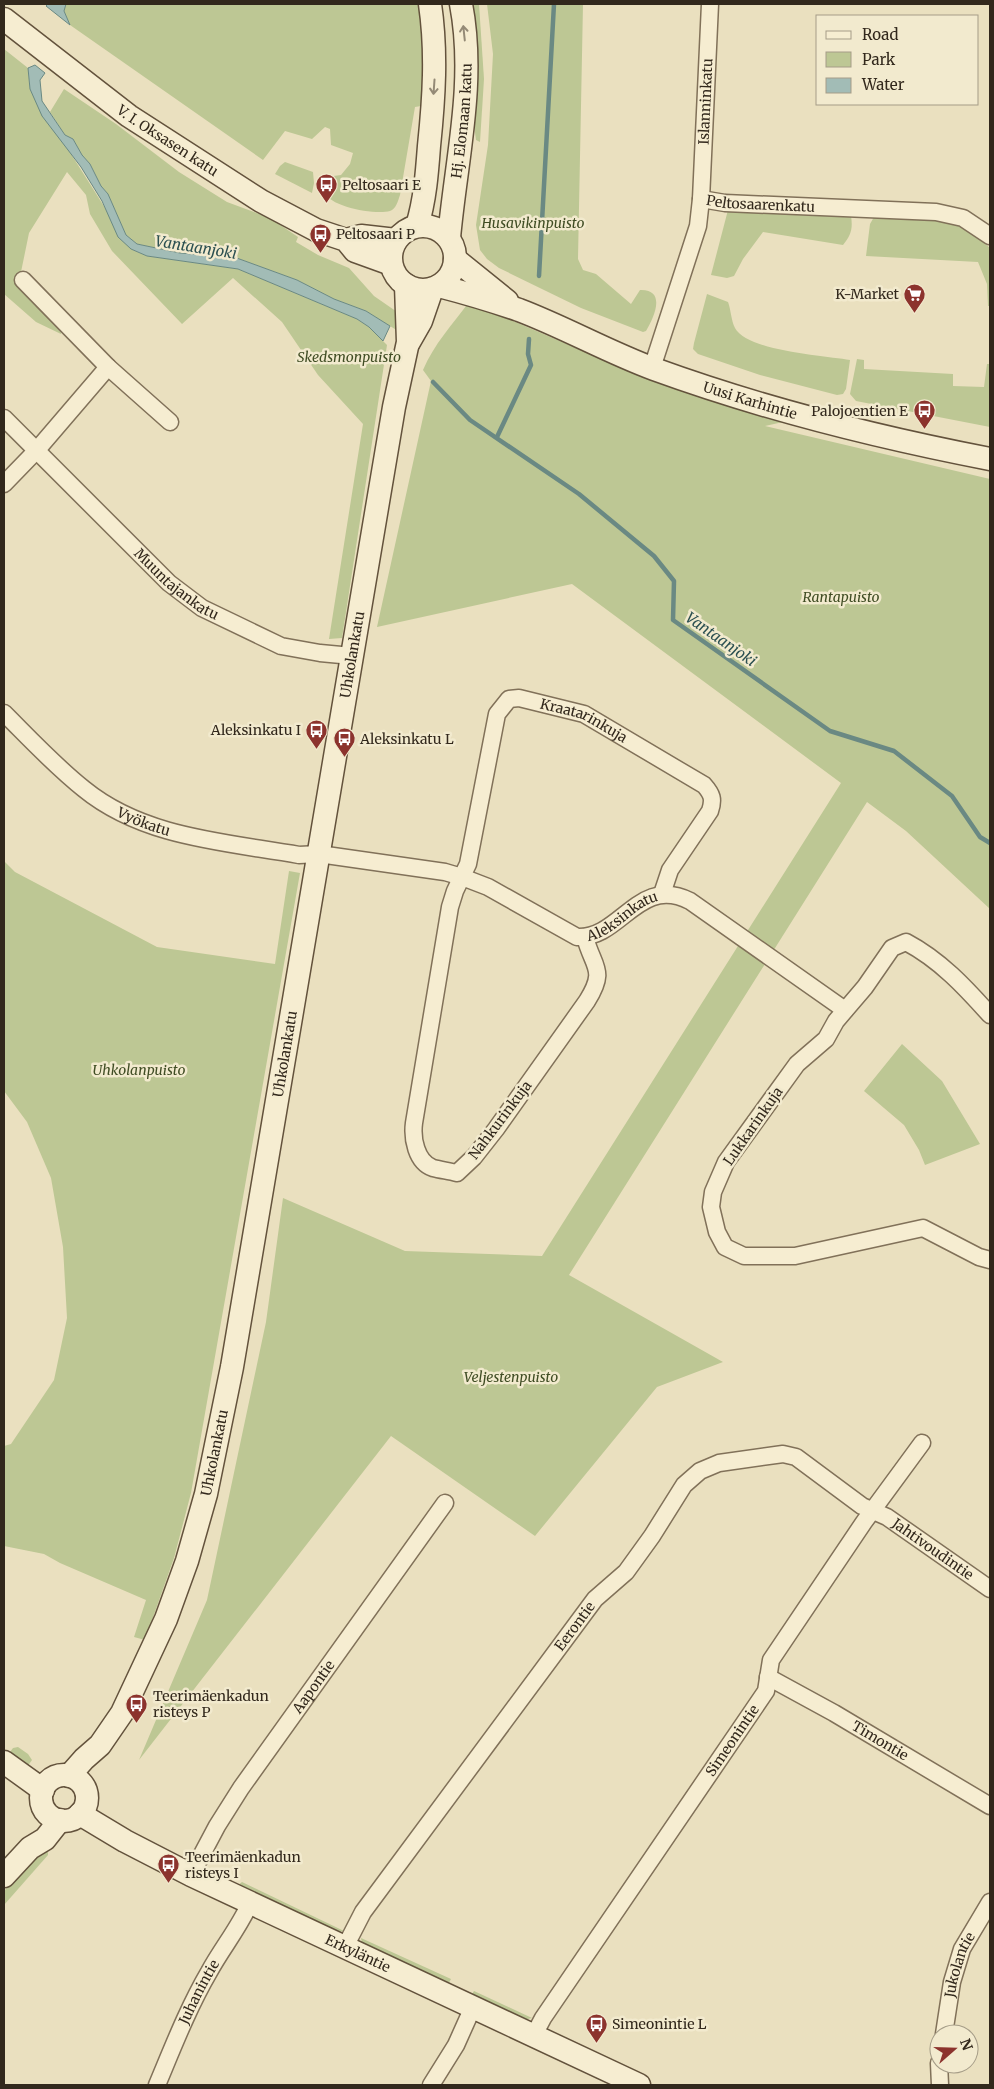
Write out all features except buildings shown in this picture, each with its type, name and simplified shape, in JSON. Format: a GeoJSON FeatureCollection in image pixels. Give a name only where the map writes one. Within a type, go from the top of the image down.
{"type":"FeatureCollection","features":[{"type":"Feature","properties":{"kind":"street"},"geometry":{"type":"LineString","coordinates":[[417,226],[424,204],[434,82],[435,48],[430,4]]}},
{"type":"Feature","properties":{"kind":"street","name":"Hj. Elomaan katu"},"geometry":{"type":"LineString","coordinates":[[452,249],[466,106],[467,59],[461,4]]}},
{"type":"Feature","properties":{"kind":"street","name":"Islanninkatu"},"geometry":{"type":"LineString","coordinates":[[701,199],[710,4]]}},
{"type":"Feature","properties":{"kind":"street","name":"V. I. Oksasen katu"},"geometry":{"type":"LineString","coordinates":[[4,19],[129,116],[261,201],[316,230],[346,240],[355,251],[392,264]]}},
{"type":"Feature","properties":{"kind":"street","name":"Peltosaarenkatu"},"geometry":{"type":"LineString","coordinates":[[652,368],[698,226],[701,199],[725,203],[936,212],[962,218],[990,236]]}},
{"type":"Feature","properties":{"kind":"street"},"geometry":{"type":"LineString","coordinates":[[417,226],[435,228],[452,249],[453,270],[448,279],[436,287],[423,290],[406,285],[394,272],[392,264],[392,248],[396,240],[402,234],[417,226]]}},
{"type":"Feature","properties":{"kind":"street","name":"V. I. Oksasen katu"},"geometry":{"type":"LineString","coordinates":[[346,240],[360,236],[396,240]]}},
{"type":"Feature","properties":{"kind":"street","name":"Uusi Karhintie"},"geometry":{"type":"LineString","coordinates":[[452,249],[520,310]]}},
{"type":"Feature","properties":{"kind":"street"},"geometry":{"type":"LineString","coordinates":[[23,280],[108,367],[170,422]]}},
{"type":"Feature","properties":{"kind":"street","name":"Uhkolankatu"},"geometry":{"type":"LineString","coordinates":[[77,1782],[84,1759],[100,1745],[122,1713],[166,1619],[187,1562],[206,1494],[232,1367],[394,407],[408,342],[406,285]]}},
{"type":"Feature","properties":{"kind":"street","name":"Uusi Karhintie"},"geometry":{"type":"LineString","coordinates":[[436,287],[520,310],[652,368],[738,399],[912,444],[990,459]]}},
{"type":"Feature","properties":{"kind":"street","name":"Uhkolankatu"},"geometry":{"type":"LineString","coordinates":[[408,342],[421,321],[436,287]]}},
{"type":"Feature","properties":{"kind":"street"},"geometry":{"type":"LineString","coordinates":[[4,484],[36,451],[108,367]]}},
{"type":"Feature","properties":{"kind":"street","name":"Muuntajankatu"},"geometry":{"type":"LineString","coordinates":[[4,418],[169,583],[202,608],[281,646],[352,656]]}},
{"type":"Feature","properties":{"kind":"street","name":"Kraatarinkuja"},"geometry":{"type":"LineString","coordinates":[[462,877],[468,864],[497,714],[509,699],[519,698],[584,714],[704,785],[712,793],[714,802],[710,811],[670,870],[662,894]]}},
{"type":"Feature","properties":{"kind":"street","name":"Vyökatu"},"geometry":{"type":"LineString","coordinates":[[4,714],[85,790],[121,813],[164,831],[299,855],[319,854]]}},
{"type":"Feature","properties":{"kind":"street","name":"Aleksinkatu"},"geometry":{"type":"LineString","coordinates":[[319,854],[445,872],[462,877],[488,887],[572,935],[585,937],[600,931],[648,898],[662,894],[677,894],[690,901],[845,1010]]}},
{"type":"Feature","properties":{"kind":"street","name":"Nahkurinkuja"},"geometry":{"type":"LineString","coordinates":[[462,877],[450,907],[412,1134],[420,1156],[431,1167],[457,1173],[474,1157],[587,1001],[596,987],[599,974],[595,961],[588,951],[585,937]]}},
{"type":"Feature","properties":{"kind":"street","name":"Lukkarinkuja"},"geometry":{"type":"LineString","coordinates":[[990,1015],[947,970],[928,954],[906,942],[892,948],[865,987],[836,1021],[826,1039],[797,1064],[726,1162],[713,1192],[711,1207],[717,1232],[725,1247],[744,1256],[795,1256],[923,1228],[979,1257],[990,1260]]}},
{"type":"Feature","properties":{"kind":"street","name":"Simeonintie"},"geometry":{"type":"LineString","coordinates":[[534,2036],[543,2018],[766,1691],[771,1660],[864,1522],[875,1510],[922,1443]]}},
{"type":"Feature","properties":{"kind":"street","name":"Eerontie"},"geometry":{"type":"LineString","coordinates":[[346,1947],[363,1912],[595,1599],[626,1572],[652,1536],[684,1485],[700,1471],[719,1463],[783,1454],[796,1457],[862,1506],[875,1510]]}},
{"type":"Feature","properties":{"kind":"street","name":"Aapontie"},"geometry":{"type":"LineString","coordinates":[[191,1875],[217,1826],[242,1788],[445,1503]]}},
{"type":"Feature","properties":{"kind":"street","name":"Jahtivoudintie"},"geometry":{"type":"LineString","coordinates":[[875,1510],[990,1589]]}},
{"type":"Feature","properties":{"kind":"street","name":"Timontie"},"geometry":{"type":"LineString","coordinates":[[768,1678],[834,1713],[990,1806]]}},
{"type":"Feature","properties":{"kind":"street","name":"Erkyläntie"},"geometry":{"type":"LineString","coordinates":[[4,1762],[56,1808],[191,1875],[640,2085]]}},
{"type":"Feature","properties":{"kind":"street"},"geometry":{"type":"LineString","coordinates":[[4,1876],[30,1848],[32,1831],[56,1808],[86,1802],[77,1782],[55,1777],[49,1781],[56,1808]]}},
{"type":"Feature","properties":{"kind":"street","name":"Juhanintie"},"geometry":{"type":"LineString","coordinates":[[157,2085],[189,2010],[209,1971],[241,1922],[250,1902]]}},
{"type":"Feature","properties":{"kind":"street","name":"Jukolantie"},"geometry":{"type":"LineString","coordinates":[[946,2024],[952,1982],[962,1949],[990,1902]]}},
{"type":"Feature","properties":{"kind":"street"},"geometry":{"type":"LineString","coordinates":[[431,2085],[456,2044],[473,2007]]}},
{"type":"Feature","properties":{"kind":"green space"},"geometry":{"type":"Polygon","coordinates":[[[66,4],[422,4],[427,62],[421,106],[415,107],[400,195],[395,207],[390,211],[383,212],[364,211],[344,206],[328,197],[323,188],[326,177],[341,175],[350,164],[353,153],[331,145],[330,129],[325,127],[312,139],[285,131],[263,160],[70,25],[64,11],[66,4]]]}},
{"type":"Feature","properties":{"kind":"green space"},"geometry":{"type":"Polygon","coordinates":[[[467,4],[479,4],[484,79],[480,142],[476,140],[472,110],[467,4]]]}},
{"type":"Feature","properties":{"kind":"green space","name":"Husavikinpuisto"},"geometry":{"type":"Polygon","coordinates":[[[487,4],[583,4],[578,259],[583,270],[596,274],[631,304],[640,290],[653,294],[656,299],[655,312],[646,331],[643,332],[581,308],[499,268],[487,259],[480,250],[476,225],[488,145],[493,54],[487,4]]]}},
{"type":"Feature","properties":{"kind":"green space","name":"Skedsmonpuisto"},"geometry":{"type":"Polygon","coordinates":[[[4,49],[28,68],[30,89],[131,249],[147,256],[238,269],[357,319],[369,327],[387,345],[342,638],[329,639],[363,424],[318,375],[282,322],[233,278],[182,324],[112,251],[90,214],[86,195],[67,172],[29,233],[21,272],[59,310],[61,334],[36,322],[4,294],[4,49]]]}},
{"type":"Feature","properties":{"kind":"green space"},"geometry":{"type":"Polygon","coordinates":[[[64,89],[116,124],[179,172],[227,202],[270,218],[298,237],[296,242],[318,255],[349,268],[374,296],[400,314],[398,331],[366,311],[334,299],[297,280],[234,257],[180,253],[137,244],[126,235],[108,194],[101,186],[90,164],[82,155],[73,139],[65,135],[50,112],[64,89]]]}},
{"type":"Feature","properties":{"kind":"green space"},"geometry":{"type":"Polygon","coordinates":[[[285,162],[313,172],[314,183],[312,193],[275,174],[285,162]]]}},
{"type":"Feature","properties":{"kind":"green space"},"geometry":{"type":"Polygon","coordinates":[[[728,210],[851,216],[852,225],[850,235],[843,245],[763,232],[743,259],[734,276],[727,278],[711,275],[728,210]]]}},
{"type":"Feature","properties":{"kind":"green space"},"geometry":{"type":"Polygon","coordinates":[[[874,217],[941,220],[966,227],[990,248],[990,306],[988,306],[987,284],[978,262],[866,256],[870,224],[874,217]]]}},
{"type":"Feature","properties":{"kind":"green space"},"geometry":{"type":"Polygon","coordinates":[[[707,294],[728,302],[735,328],[742,336],[755,342],[788,351],[850,360],[846,389],[843,394],[837,395],[760,375],[698,354],[693,349],[707,294]]]}},
{"type":"Feature","properties":{"kind":"green space"},"geometry":{"type":"Polygon","coordinates":[[[469,302],[634,373],[783,422],[765,426],[990,479],[990,909],[906,831],[867,802],[569,1275],[723,1362],[657,1387],[535,1536],[391,1436],[139,1760],[207,1600],[266,1322],[283,1198],[405,1251],[542,1256],[841,783],[572,584],[377,627],[431,381],[423,370],[438,343],[469,302]]]}},
{"type":"Feature","properties":{"kind":"green space"},"geometry":{"type":"Polygon","coordinates":[[[857,359],[864,360],[864,369],[953,374],[953,386],[984,387],[987,364],[990,364],[990,427],[856,401],[850,394],[857,359]]]}},
{"type":"Feature","properties":{"kind":"green space","name":"Uhkolanpuisto"},"geometry":{"type":"Polygon","coordinates":[[[4,861],[15,872],[157,947],[275,964],[289,871],[300,873],[191,1493],[174,1558],[145,1640],[134,1637],[146,1600],[60,1563],[44,1554],[4,1546],[4,1446],[11,1444],[54,1380],[67,1318],[63,1247],[51,1178],[27,1122],[4,1091],[4,861]]]}},
{"type":"Feature","properties":{"kind":"green space"},"geometry":{"type":"Polygon","coordinates":[[[902,1044],[942,1081],[980,1144],[925,1165],[919,1150],[904,1125],[864,1091],[902,1044]]]}},
{"type":"Feature","properties":{"kind":"green space"},"geometry":{"type":"Polygon","coordinates":[[[18,1747],[28,1754],[32,1760],[27,1767],[10,1752],[13,1748],[18,1747]]]}},
{"type":"Feature","properties":{"kind":"green space"},"geometry":{"type":"Polygon","coordinates":[[[45,1846],[48,1849],[48,1855],[4,1905],[4,1891],[45,1846]]]}},
{"type":"Feature","properties":{"kind":"green space"},"geometry":{"type":"Polygon","coordinates":[[[242,1882],[344,1931],[337,1932],[237,1886],[242,1882]]]}},
{"type":"Feature","properties":{"kind":"green space"},"geometry":{"type":"Polygon","coordinates":[[[361,1938],[451,1979],[447,1986],[362,1943],[361,1938]]]}},
{"type":"Feature","properties":{"kind":"green space"},"geometry":{"type":"Polygon","coordinates":[[[474,1991],[532,2018],[524,2020],[471,1996],[474,1991]]]}},
{"type":"Feature","properties":{"kind":"water"},"geometry":{"type":"Polygon","coordinates":[[[48,4],[66,4],[64,11],[70,25],[46,6],[48,4]]]}},
{"type":"Feature","properties":{"kind":"water"},"geometry":{"type":"Polygon","coordinates":[[[35,65],[45,73],[40,80],[42,101],[65,135],[73,139],[82,155],[90,164],[101,186],[108,194],[126,235],[137,244],[180,253],[234,257],[297,280],[334,299],[366,311],[390,326],[383,341],[369,327],[357,319],[238,269],[147,256],[131,249],[118,237],[102,201],[81,167],[42,116],[30,89],[28,68],[35,65]]]}},
{"type":"Feature","properties":{"kind":"waterway"},"geometry":{"type":"LineString","coordinates":[[539,276],[554,4]]}},
{"type":"Feature","properties":{"kind":"waterway"},"geometry":{"type":"LineString","coordinates":[[497,437],[531,365],[528,354],[529,339]]}},
{"type":"Feature","properties":{"kind":"waterway","name":"Vantaanjoki"},"geometry":{"type":"LineString","coordinates":[[433,382],[470,420],[579,494],[654,556],[674,581],[673,620],[830,731],[894,751],[952,796],[980,837],[990,843]]}},
{"type":"Feature","properties":{"kind":"place","name":"Peltosaari E"},"geometry":{"type":"Point","coordinates":[326,204]}},
{"type":"Feature","properties":{"kind":"place","name":"Peltosaari P"},"geometry":{"type":"Point","coordinates":[320,253]}},
{"type":"Feature","properties":{"kind":"place","name":"K-Market"},"geometry":{"type":"Point","coordinates":[915,313]}},
{"type":"Feature","properties":{"kind":"place","name":"Palojoentien E"},"geometry":{"type":"Point","coordinates":[924,430]}},
{"type":"Feature","properties":{"kind":"place","name":"Aleksinkatu I"},"geometry":{"type":"Point","coordinates":[317,749]}},
{"type":"Feature","properties":{"kind":"place","name":"Aleksinkatu L"},"geometry":{"type":"Point","coordinates":[344,758]}},
{"type":"Feature","properties":{"kind":"place","name":"Teerimäenkadun risteys P"},"geometry":{"type":"Point","coordinates":[137,1723]}},
{"type":"Feature","properties":{"kind":"place","name":"Teerimäenkadun risteys I"},"geometry":{"type":"Point","coordinates":[169,1884]}},
{"type":"Feature","properties":{"kind":"place","name":"Simeonintie L"},"geometry":{"type":"Point","coordinates":[596,2043]}},
{"type":"Feature","properties":{"kind":"park label","name":"Rantapuisto"},"geometry":{"type":"Point","coordinates":[841,597]}},
{"type":"Feature","properties":{"kind":"park label","name":"Veljestenpuisto"},"geometry":{"type":"Point","coordinates":[511,1377]}}]}
